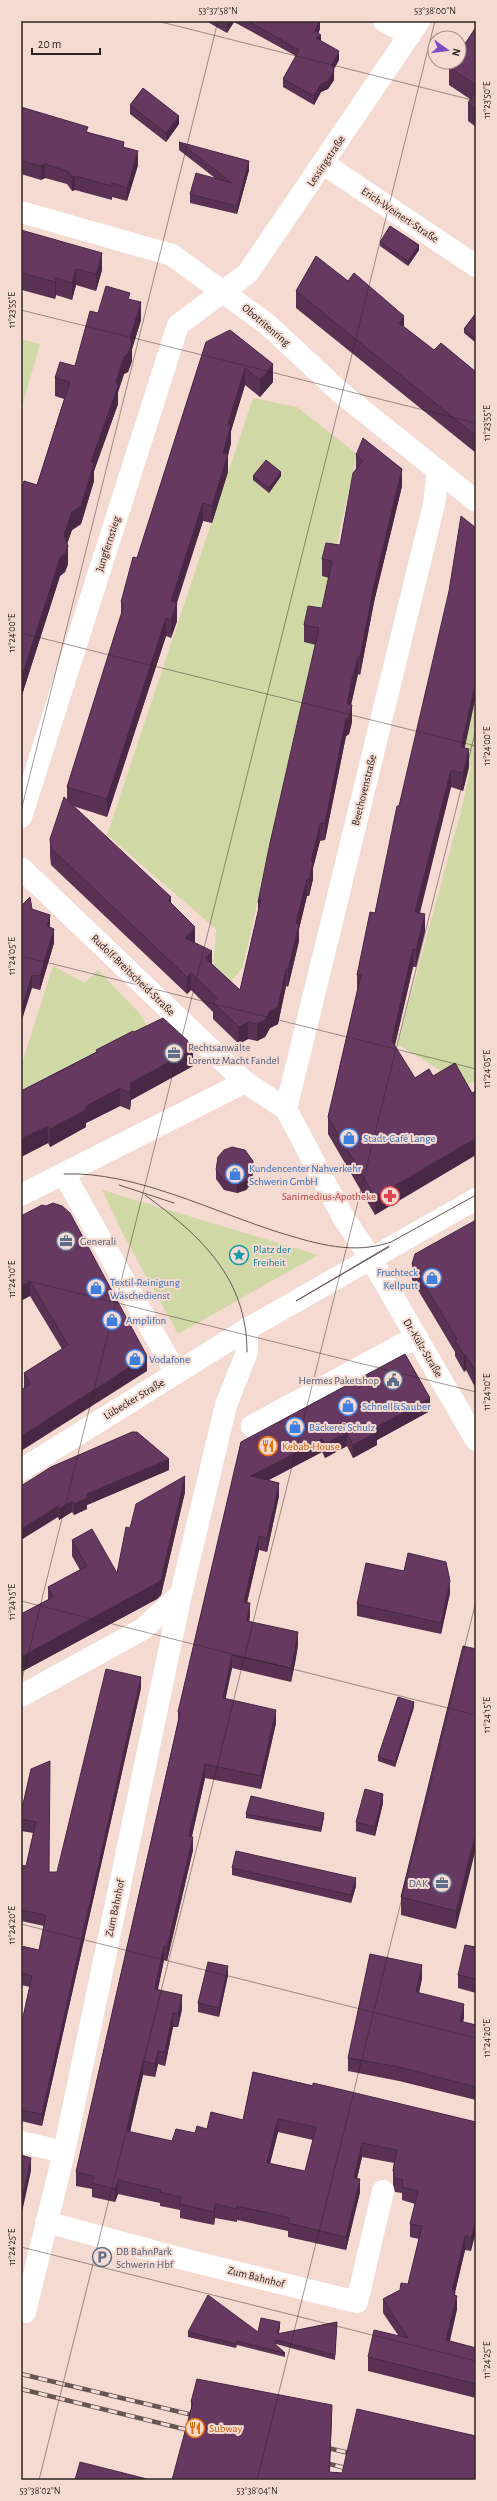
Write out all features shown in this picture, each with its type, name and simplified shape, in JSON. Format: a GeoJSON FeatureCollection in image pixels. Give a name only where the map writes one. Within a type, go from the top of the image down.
{"type":"FeatureCollection","features":[{"type":"Feature","properties":{"kind":"street"},"geometry":{"type":"LineString","coordinates":[[384,21],[414,28]]}},
{"type":"Feature","properties":{"kind":"street","name":"Lessingstraße"},"geometry":{"type":"LineString","coordinates":[[223,291],[248,273],[324,164],[414,28]]}},
{"type":"Feature","properties":{"kind":"street","name":"Erich-Weinert-Straße"},"geometry":{"type":"LineString","coordinates":[[324,164],[476,266]]}},
{"type":"Feature","properties":{"kind":"street","name":"Obotritenring"},"geometry":{"type":"LineString","coordinates":[[21,212],[172,255],[266,324],[341,393],[476,501]]}},
{"type":"Feature","properties":{"kind":"street","name":"Jungfernstieg"},"geometry":{"type":"LineString","coordinates":[[21,817],[178,325],[223,291]]}},
{"type":"Feature","properties":{"kind":"street","name":"Beethovenstraße"},"geometry":{"type":"LineString","coordinates":[[286,1109],[434,504],[438,470]]}},
{"type":"Feature","properties":{"kind":"street","name":"Rudolf-Breitscheid-Straße"},"geometry":{"type":"LineString","coordinates":[[21,868],[245,1082],[286,1109]]}},
{"type":"Feature","properties":{"kind":"street"},"geometry":{"type":"LineString","coordinates":[[21,1195],[245,1082]]}},
{"type":"Feature","properties":{"kind":"street"},"geometry":{"type":"LineString","coordinates":[[286,1109],[343,1217],[370,1257]]}},
{"type":"Feature","properties":{"kind":"street"},"geometry":{"type":"LineString","coordinates":[[64,1174],[176,1373]]}},
{"type":"Feature","properties":{"kind":"street","name":"Lübecker Straße"},"geometry":{"type":"LineString","coordinates":[[21,1470],[247,1329],[370,1257],[476,1199]]}},
{"type":"Feature","properties":{"kind":"street","name":"Dr.-Külz-Straße"},"geometry":{"type":"LineString","coordinates":[[370,1257],[476,1440]]}},
{"type":"Feature","properties":{"kind":"street","name":"Zum Bahnhof"},"geometry":{"type":"LineString","coordinates":[[25,2312],[64,2152],[181,1594],[226,1405],[247,1352],[247,1329]]}},
{"type":"Feature","properties":{"kind":"street"},"geometry":{"type":"LineString","coordinates":[[252,1426],[403,1344],[418,1339]]}},
{"type":"Feature","properties":{"kind":"street"},"geometry":{"type":"LineString","coordinates":[[21,1696],[143,1629],[181,1594]]}},
{"type":"Feature","properties":{"kind":"street"},"geometry":{"type":"LineString","coordinates":[[21,2142],[64,2152]]}},
{"type":"Feature","properties":{"kind":"street","name":"Zum Bahnhof"},"geometry":{"type":"LineString","coordinates":[[46,2222],[183,2259],[356,2302],[383,2191]]}},
{"type":"Feature","properties":{"kind":"green space"},"geometry":{"type":"Polygon","coordinates":[[[21,339],[40,344],[21,410],[21,339]]]}},
{"type":"Feature","properties":{"kind":"green space"},"geometry":{"type":"Polygon","coordinates":[[[253,398],[297,407],[357,454],[243,967],[225,989],[213,968],[216,929],[107,835],[253,398]]]}},
{"type":"Feature","properties":{"kind":"green space"},"geometry":{"type":"Polygon","coordinates":[[[476,698],[476,1080],[465,1086],[401,1046],[397,1046],[462,807],[471,766],[456,764],[476,698]]]}},
{"type":"Feature","properties":{"kind":"green space"},"geometry":{"type":"Polygon","coordinates":[[[53,966],[85,983],[98,970],[139,1013],[147,1026],[24,1090],[21,1089],[21,1066],[53,966]]]}},
{"type":"Feature","properties":{"kind":"green space"},"geometry":{"type":"Polygon","coordinates":[[[102,1190],[318,1255],[178,1334],[123,1234],[102,1190]]]}},
{"type":"Feature","properties":{"kind":"building"},"geometry":{"type":"Polygon","coordinates":[[[220,21],[229,21],[227,25],[220,21]]]}},
{"type":"Feature","properties":{"kind":"building"},"geometry":{"type":"Polygon","coordinates":[[[248,21],[320,21],[315,31],[321,35],[316,38],[339,51],[332,65],[334,71],[328,81],[321,84],[314,96],[283,79],[299,50],[248,21]]]}},
{"type":"Feature","properties":{"kind":"building"},"geometry":{"type":"Polygon","coordinates":[[[476,27],[476,85],[454,70],[467,70],[467,41],[476,27]]]}},
{"type":"Feature","properties":{"kind":"building"},"geometry":{"type":"Polygon","coordinates":[[[143,88],[179,116],[166,133],[130,105],[143,88]]]}},
{"type":"Feature","properties":{"kind":"building"},"geometry":{"type":"Polygon","coordinates":[[[476,91],[476,109],[468,103],[476,91]]]}},
{"type":"Feature","properties":{"kind":"building"},"geometry":{"type":"Polygon","coordinates":[[[21,107],[88,127],[86,132],[124,142],[123,147],[138,151],[127,188],[112,183],[112,186],[75,176],[72,177],[67,171],[45,164],[41,166],[21,161],[21,107]]]}},
{"type":"Feature","properties":{"kind":"building"},"geometry":{"type":"Polygon","coordinates":[[[179,142],[249,161],[237,206],[190,194],[196,173],[232,183],[179,142]]]}},
{"type":"Feature","properties":{"kind":"building"},"geometry":{"type":"Polygon","coordinates":[[[390,226],[419,245],[408,261],[380,242],[390,226]]]}},
{"type":"Feature","properties":{"kind":"building"},"geometry":{"type":"Polygon","coordinates":[[[21,230],[102,253],[96,274],[76,269],[72,283],[56,278],[55,282],[22,273],[21,276],[21,230]]]}},
{"type":"Feature","properties":{"kind":"building"},"geometry":{"type":"Polygon","coordinates":[[[316,256],[348,281],[354,273],[404,316],[399,323],[434,350],[441,343],[476,372],[476,436],[296,291],[316,256]]]}},
{"type":"Feature","properties":{"kind":"building"},"geometry":{"type":"Polygon","coordinates":[[[106,286],[130,293],[128,299],[141,302],[130,338],[132,343],[128,354],[124,357],[116,381],[118,386],[91,462],[94,463],[81,506],[72,512],[64,535],[68,546],[65,554],[60,558],[21,680],[21,490],[24,481],[37,485],[70,382],[55,378],[60,362],[75,366],[90,311],[98,313],[106,286]]]}},
{"type":"Feature","properties":{"kind":"building"},"geometry":{"type":"Polygon","coordinates":[[[476,313],[476,339],[464,329],[476,313]]]}},
{"type":"Feature","properties":{"kind":"building"},"geometry":{"type":"Polygon","coordinates":[[[230,330],[273,364],[260,380],[245,368],[228,424],[231,425],[223,453],[228,454],[212,506],[203,503],[171,601],[177,603],[171,620],[166,618],[107,799],[67,787],[124,605],[121,602],[133,557],[137,558],[206,342],[230,330]]]}},
{"type":"Feature","properties":{"kind":"building"},"geometry":{"type":"Polygon","coordinates":[[[363,438],[402,469],[374,585],[360,657],[358,657],[352,679],[347,704],[352,705],[349,717],[346,719],[325,823],[320,824],[311,861],[313,862],[309,879],[307,879],[296,923],[299,924],[288,970],[286,969],[278,1007],[270,1011],[265,1020],[257,1024],[248,1022],[239,1027],[213,1002],[217,998],[191,973],[187,977],[51,848],[50,839],[64,797],[171,897],[168,900],[195,927],[185,938],[212,951],[205,958],[240,990],[261,899],[258,902],[270,843],[319,628],[304,625],[308,606],[322,608],[332,561],[322,559],[326,543],[340,545],[353,473],[363,461],[356,455],[363,438]]]}},
{"type":"Feature","properties":{"kind":"building"},"geometry":{"type":"Polygon","coordinates":[[[266,460],[281,472],[269,488],[253,476],[266,460]]]}},
{"type":"Feature","properties":{"kind":"building"},"geometry":{"type":"Polygon","coordinates":[[[461,516],[476,528],[476,679],[461,747],[469,749],[463,773],[451,770],[415,912],[425,914],[416,950],[413,949],[392,1041],[415,1078],[429,1069],[433,1076],[455,1063],[472,1093],[476,1091],[476,1138],[375,1197],[328,1117],[361,975],[357,975],[370,912],[375,913],[397,806],[399,806],[449,591],[461,516]]]}},
{"type":"Feature","properties":{"kind":"building"},"geometry":{"type":"Polygon","coordinates":[[[30,897],[32,909],[50,915],[47,926],[54,929],[40,976],[32,975],[21,1009],[21,906],[30,897]]]}},
{"type":"Feature","properties":{"kind":"building"},"geometry":{"type":"Polygon","coordinates":[[[163,1018],[187,1040],[193,1049],[131,1083],[130,1093],[120,1088],[86,1106],[86,1110],[50,1129],[48,1126],[21,1139],[21,1091],[97,1052],[96,1050],[163,1018]]]}},
{"type":"Feature","properties":{"kind":"building","name":"Kundencenter Nahverkehr Schwerin GmbH"},"geometry":{"type":"Polygon","coordinates":[[[232,1147],[245,1150],[253,1161],[252,1174],[246,1181],[237,1184],[224,1181],[216,1170],[218,1157],[224,1150],[232,1147]]]}},
{"type":"Feature","properties":{"kind":"building"},"geometry":{"type":"Polygon","coordinates":[[[53,1203],[62,1206],[70,1213],[147,1356],[21,1436],[21,1390],[30,1384],[24,1373],[68,1345],[30,1281],[21,1286],[21,1216],[42,1205],[46,1206],[53,1203]]]}},
{"type":"Feature","properties":{"kind":"building"},"geometry":{"type":"Polygon","coordinates":[[[476,1220],[476,1373],[466,1355],[464,1356],[455,1340],[457,1339],[412,1264],[415,1254],[476,1220]]]}},
{"type":"Feature","properties":{"kind":"building"},"geometry":{"type":"Polygon","coordinates":[[[405,1354],[430,1398],[375,1428],[377,1432],[353,1445],[347,1433],[325,1444],[322,1439],[251,1476],[279,1483],[267,1538],[259,1536],[244,1602],[250,1603],[247,1621],[298,1632],[295,1650],[291,1668],[232,1655],[223,1698],[276,1710],[261,1776],[205,1764],[189,1836],[193,1837],[167,1947],[164,1946],[155,1989],[182,1995],[178,2014],[173,2013],[165,2052],[158,2051],[155,2064],[143,2061],[127,2131],[172,2141],[176,2129],[195,2133],[197,2126],[207,2129],[211,2112],[243,2120],[253,2072],[313,2086],[313,2083],[476,2122],[476,2219],[471,2238],[465,2236],[452,2291],[455,2292],[454,2295],[457,2296],[446,2340],[476,2348],[476,2384],[368,2357],[374,2330],[408,2338],[383,2299],[400,2290],[401,2283],[408,2284],[422,2226],[410,2224],[418,2191],[402,2187],[403,2180],[395,2178],[393,2170],[397,2150],[362,2143],[354,2178],[360,2179],[346,2237],[288,2223],[290,2218],[237,2206],[237,2209],[215,2204],[214,2212],[180,2204],[181,2197],[160,2192],[161,2190],[118,2180],[115,2189],[92,2183],[94,2176],[76,2172],[175,1736],[180,1713],[178,1712],[241,1442],[405,1354]],[[278,2119],[267,2163],[305,2171],[316,2127],[278,2119]]]}},
{"type":"Feature","properties":{"kind":"building"},"geometry":{"type":"Polygon","coordinates":[[[132,1432],[137,1432],[169,1459],[87,1494],[87,1498],[74,1504],[72,1501],[59,1509],[58,1506],[21,1529],[21,1486],[51,1467],[132,1432]]]}},
{"type":"Feature","properties":{"kind":"building"},"geometry":{"type":"Polygon","coordinates":[[[185,1476],[161,1580],[21,1657],[21,1614],[53,1597],[48,1587],[87,1566],[72,1540],[92,1529],[117,1573],[126,1527],[130,1528],[136,1504],[185,1476]]]}},
{"type":"Feature","properties":{"kind":"building"},"geometry":{"type":"Polygon","coordinates":[[[408,1553],[446,1562],[450,1581],[441,1623],[357,1604],[366,1563],[404,1571],[408,1553]]]}},
{"type":"Feature","properties":{"kind":"building"},"geometry":{"type":"Polygon","coordinates":[[[463,1646],[476,1649],[476,1831],[456,1911],[401,1897],[463,1646]]]}},
{"type":"Feature","properties":{"kind":"building"},"geometry":{"type":"Polygon","coordinates":[[[106,1669],[141,1677],[42,2114],[21,2110],[21,2026],[32,1976],[21,1973],[21,1946],[39,1950],[46,1915],[21,1910],[21,1865],[26,1866],[36,1822],[21,1819],[21,1813],[31,1769],[50,1761],[49,1872],[57,1872],[106,1669]]]}},
{"type":"Feature","properties":{"kind":"building"},"geometry":{"type":"Polygon","coordinates":[[[398,1697],[414,1702],[395,1762],[378,1757],[398,1697]]]}},
{"type":"Feature","properties":{"kind":"building"},"geometry":{"type":"Polygon","coordinates":[[[365,1789],[383,1794],[375,1827],[356,1822],[365,1789]]]}},
{"type":"Feature","properties":{"kind":"building"},"geometry":{"type":"Polygon","coordinates":[[[251,1796],[324,1813],[321,1828],[246,1814],[251,1796]]]}},
{"type":"Feature","properties":{"kind":"building"},"geometry":{"type":"Polygon","coordinates":[[[236,1851],[356,1878],[351,1895],[232,1868],[236,1851]]]}},
{"type":"Feature","properties":{"kind":"building"},"geometry":{"type":"Polygon","coordinates":[[[465,1945],[476,1947],[476,1979],[458,1975],[465,1945]]]}},
{"type":"Feature","properties":{"kind":"building"},"geometry":{"type":"Polygon","coordinates":[[[370,1954],[422,1965],[416,1992],[464,2004],[460,2021],[476,2025],[476,2087],[399,2067],[348,2058],[370,1954]]]}},
{"type":"Feature","properties":{"kind":"building"},"geometry":{"type":"Polygon","coordinates":[[[208,1962],[228,1966],[219,2008],[198,2003],[208,1962]]]}},
{"type":"Feature","properties":{"kind":"building"},"geometry":{"type":"Polygon","coordinates":[[[21,2155],[31,2158],[21,2203],[21,2155]]]}},
{"type":"Feature","properties":{"kind":"building"},"geometry":{"type":"Polygon","coordinates":[[[208,2295],[258,2332],[261,2318],[280,2322],[277,2334],[337,2322],[335,2355],[276,2340],[275,2344],[285,2353],[237,2341],[236,2344],[188,2332],[208,2295]]]}},
{"type":"Feature","properties":{"kind":"building"},"geometry":{"type":"Polygon","coordinates":[[[197,2379],[332,2405],[329,2472],[342,2473],[357,2409],[476,2436],[476,2480],[172,2480],[193,2402],[191,2402],[197,2379]]]}},
{"type":"Feature","properties":{"kind":"building"},"geometry":{"type":"Polygon","coordinates":[[[80,2462],[151,2480],[75,2480],[80,2462]]]}},
{"type":"Feature","properties":{"kind":"tram line"},"geometry":{"type":"LineString","coordinates":[[64,1174],[91,1175],[118,1179],[146,1186],[174,1194],[281,1233],[308,1241],[349,1248],[363,1248],[391,1242],[476,1195]]}},
{"type":"Feature","properties":{"kind":"tram line"},"geometry":{"type":"LineString","coordinates":[[119,1185],[174,1203]]}},
{"type":"Feature","properties":{"kind":"tram line"},"geometry":{"type":"LineString","coordinates":[[145,1195],[185,1226],[217,1261],[239,1302],[245,1326],[247,1352]]}},
{"type":"Feature","properties":{"kind":"tram line"},"geometry":{"type":"LineString","coordinates":[[389,1246],[296,1301],[389,1247]]}},
{"type":"Feature","properties":{"kind":"railway"},"geometry":{"type":"LineString","coordinates":[[21,2374],[201,2417]]}},
{"type":"Feature","properties":{"kind":"railway"},"geometry":{"type":"LineString","coordinates":[[21,2389],[196,2432]]}},
{"type":"Feature","properties":{"kind":"railway"},"geometry":{"type":"LineString","coordinates":[[319,2446],[358,2455]]}},
{"type":"Feature","properties":{"kind":"railway"},"geometry":{"type":"LineString","coordinates":[[318,2461],[353,2470]]}},
{"type":"Feature","properties":{"kind":"place","name":"Rechtsanwälte Lorentz Macht Fandel"},"geometry":{"type":"Point","coordinates":[174,1053]}},
{"type":"Feature","properties":{"kind":"place","name":"Stadt-Café Lange"},"geometry":{"type":"Point","coordinates":[349,1138]}},
{"type":"Feature","properties":{"kind":"place","name":"Kundencenter Nahverkehr Schwerin GmbH"},"geometry":{"type":"Point","coordinates":[235,1174]}},
{"type":"Feature","properties":{"kind":"place","name":"Sanimedius-Apotheke"},"geometry":{"type":"Point","coordinates":[390,1196]}},
{"type":"Feature","properties":{"kind":"place","name":"Generali"},"geometry":{"type":"Point","coordinates":[66,1241]}},
{"type":"Feature","properties":{"kind":"place","name":"Platz der Freiheit"},"geometry":{"type":"Point","coordinates":[239,1255]}},
{"type":"Feature","properties":{"kind":"place","name":"Fruchteck Kellputt"},"geometry":{"type":"Point","coordinates":[432,1278]}},
{"type":"Feature","properties":{"kind":"place","name":"Textil-Reinigung Wäschedienst"},"geometry":{"type":"Point","coordinates":[96,1288]}},
{"type":"Feature","properties":{"kind":"place","name":"Amplifon"},"geometry":{"type":"Point","coordinates":[112,1320]}},
{"type":"Feature","properties":{"kind":"place","name":"Vodafone"},"geometry":{"type":"Point","coordinates":[135,1359]}},
{"type":"Feature","properties":{"kind":"place","name":"Hermes Paketshop"},"geometry":{"type":"Point","coordinates":[393,1380]}},
{"type":"Feature","properties":{"kind":"place","name":"Schnell&Sauber"},"geometry":{"type":"Point","coordinates":[348,1406]}},
{"type":"Feature","properties":{"kind":"place","name":"Bäckerei Schulz"},"geometry":{"type":"Point","coordinates":[295,1427]}},
{"type":"Feature","properties":{"kind":"place","name":"Kebab-House"},"geometry":{"type":"Point","coordinates":[268,1446]}},
{"type":"Feature","properties":{"kind":"place","name":"DAK"},"geometry":{"type":"Point","coordinates":[442,1883]}},
{"type":"Feature","properties":{"kind":"place","name":"DB BahnPark Schwerin Hbf"},"geometry":{"type":"Point","coordinates":[102,2257]}},
{"type":"Feature","properties":{"kind":"place","name":"Subway"},"geometry":{"type":"Point","coordinates":[195,2428]}}]}
